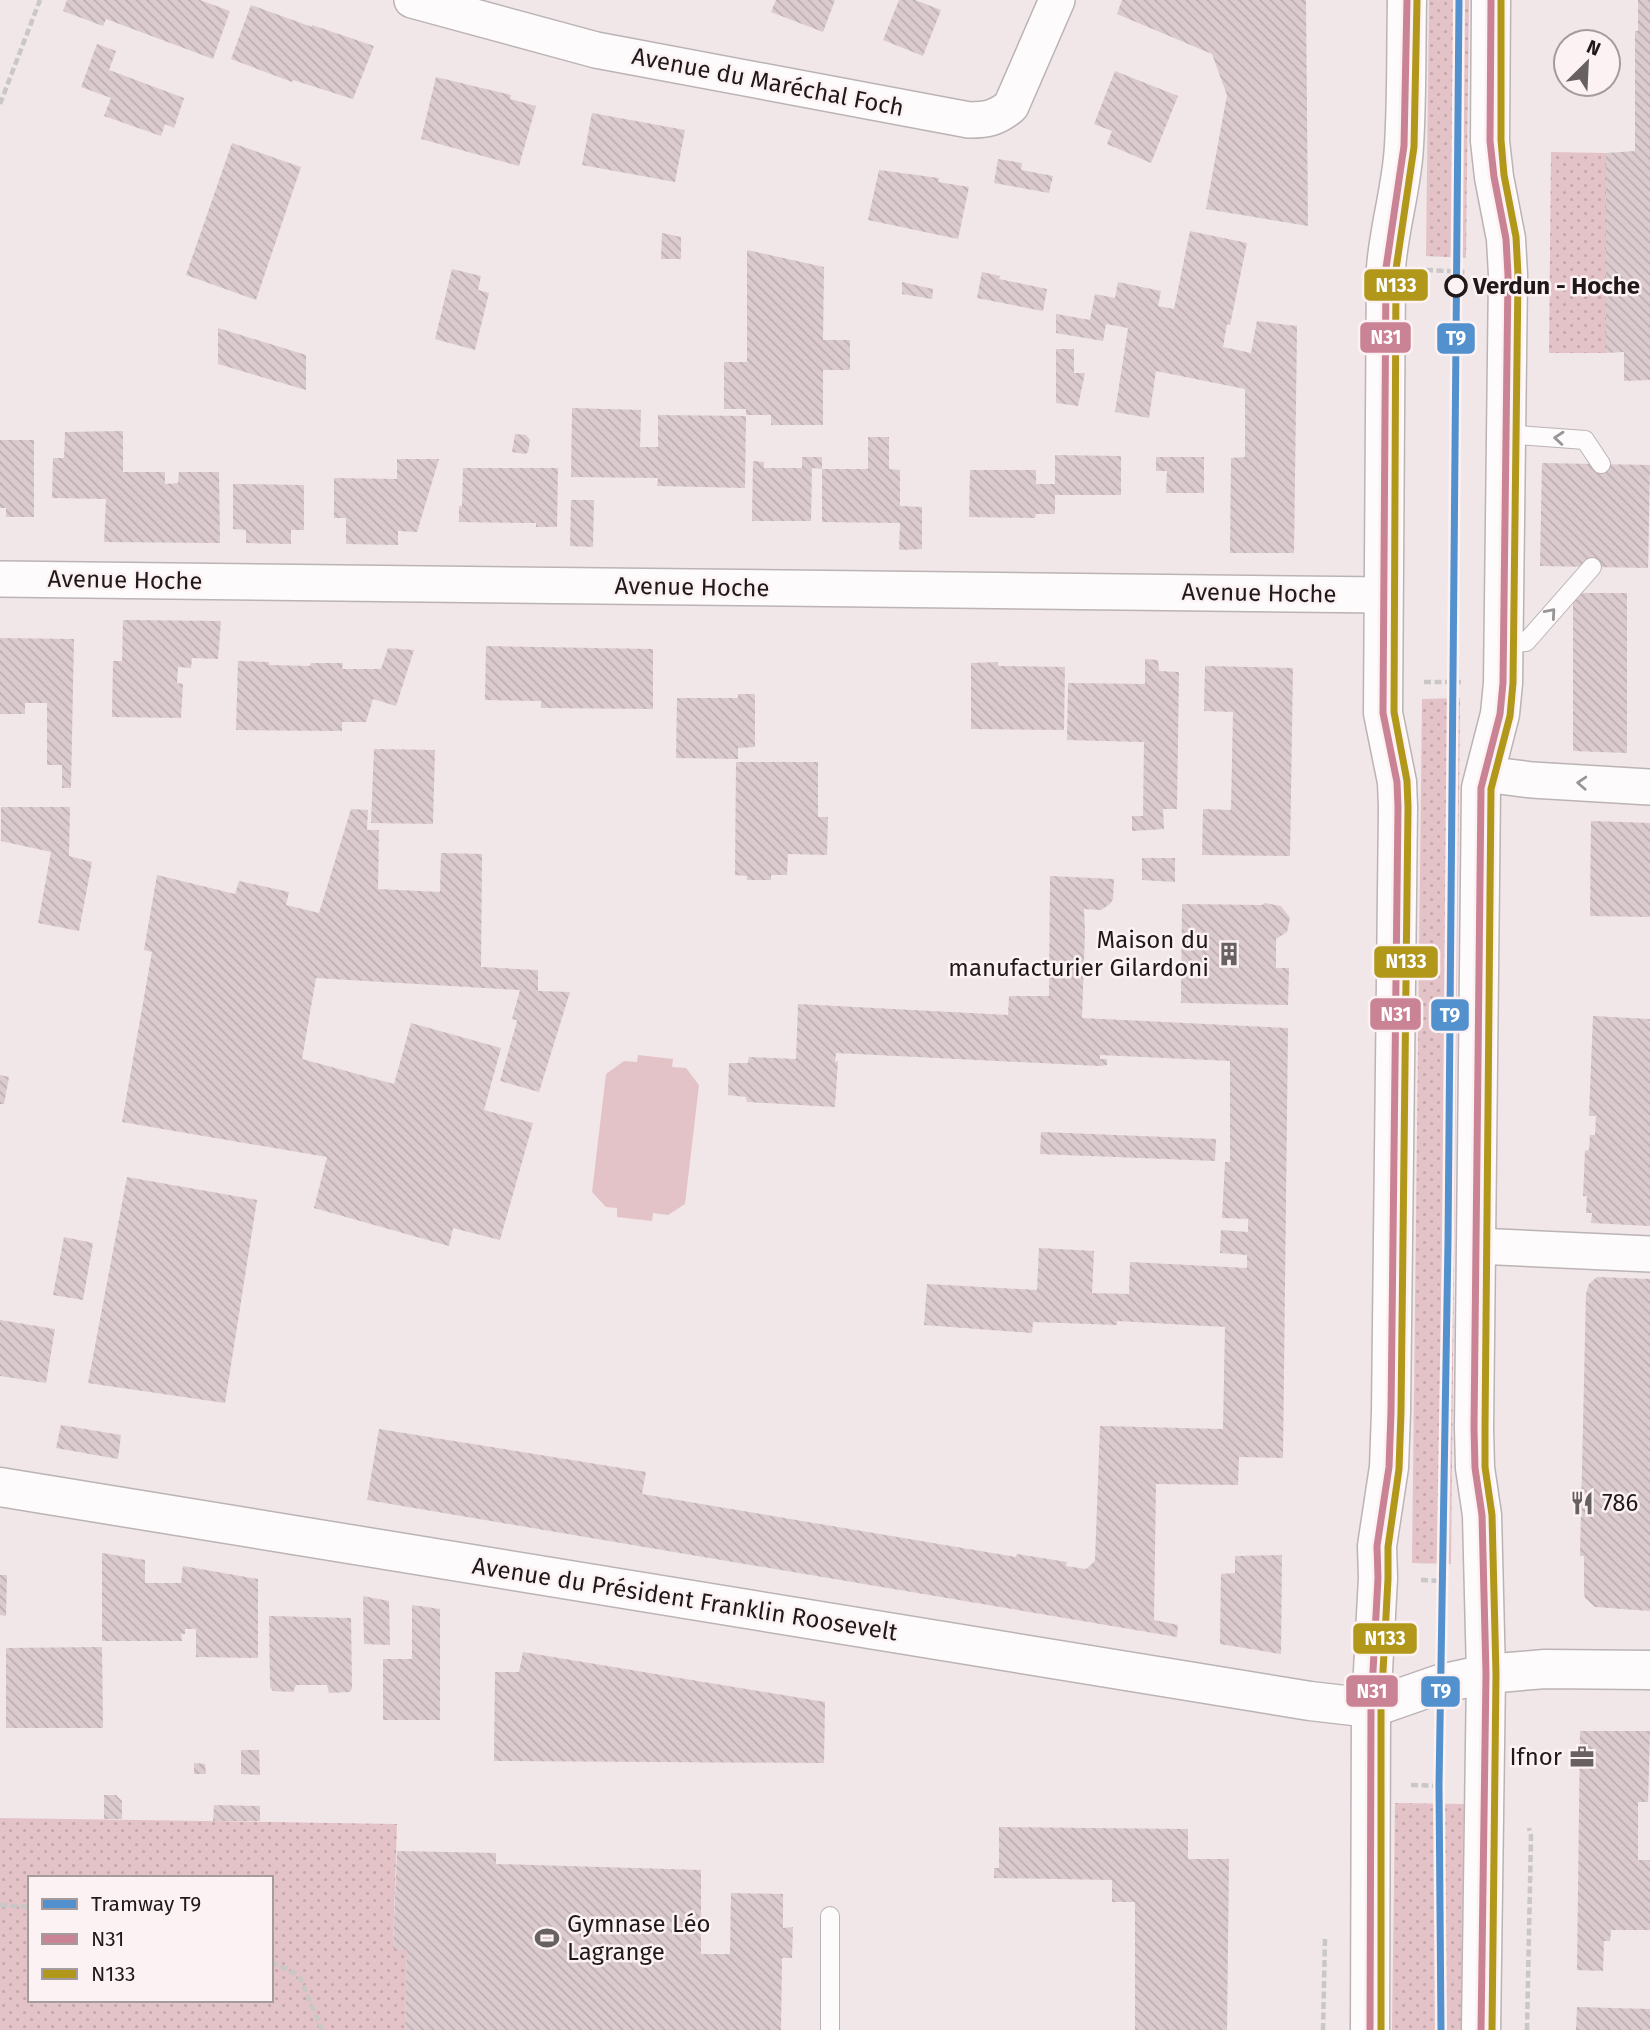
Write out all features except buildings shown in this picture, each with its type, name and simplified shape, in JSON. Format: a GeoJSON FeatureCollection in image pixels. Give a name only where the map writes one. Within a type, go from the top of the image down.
{"type":"FeatureCollection","features":[{"type":"Feature","properties":{"kind":"main road"},"geometry":{"type":"LineString","coordinates":[[1370,2030],[1373,1785],[1371,1708],[1378,1578],[1377,1546],[1389,1467],[1391,1412],[1398,820],[1397,782],[1383,713],[1387,268],[1388,239],[1401,181],[1404,146],[1407,0]]}},
{"type":"Feature","properties":{"kind":"main road"},"geometry":{"type":"LineString","coordinates":[[1480,2030],[1486,1674],[1482,1515],[1475,1468],[1474,1429],[1481,788],[1500,714],[1503,683],[1508,275],[1506,239],[1490,141],[1491,0]]}},
{"type":"Feature","properties":{"kind":"main road","name":"Avenue du Président Franklin Roosevelt"},"geometry":{"type":"LineString","coordinates":[[0,1487],[1310,1701],[1371,1708]]}},
{"type":"Feature","properties":{"kind":"main road"},"geometry":{"type":"LineString","coordinates":[[1371,1708],[1440,1684],[1486,1674],[1545,1669],[1650,1670]]}},
{"type":"Feature","properties":{"kind":"street","name":"Avenue du Maréchal Foch"},"geometry":{"type":"LineString","coordinates":[[412,0],[596,50],[978,120],[1000,115],[1011,106],[1056,0]]}},
{"type":"Feature","properties":{"kind":"street","name":"Avenue Hoche"},"geometry":{"type":"LineString","coordinates":[[0,579],[1383,595]]}},
{"type":"Feature","properties":{"kind":"street"},"geometry":{"type":"LineString","coordinates":[[1484,774],[1532,780],[1650,787]]}},
{"type":"Feature","properties":{"kind":"street"},"geometry":{"type":"LineString","coordinates":[[1476,1246],[1650,1254]]}},
{"type":"Feature","properties":{"kind":"lane"},"geometry":{"type":"LineString","coordinates":[[1505,434],[1585,440],[1601,464]]}},
{"type":"Feature","properties":{"kind":"lane"},"geometry":{"type":"LineString","coordinates":[[1503,644],[1526,642],[1592,567]]}},
{"type":"Feature","properties":{"kind":"lane"},"geometry":{"type":"LineString","coordinates":[[830,1916],[830,2030]]}},
{"type":"Feature","properties":{"kind":"path"},"geometry":{"type":"LineString","coordinates":[[0,104],[40,0]]}},
{"type":"Feature","properties":{"kind":"path"},"geometry":{"type":"LineString","coordinates":[[1387,268],[1508,275]]}},
{"type":"Feature","properties":{"kind":"path"},"geometry":{"type":"LineString","coordinates":[[1383,681],[1503,683]]}},
{"type":"Feature","properties":{"kind":"path"},"geometry":{"type":"LineString","coordinates":[[1378,1578],[1442,1581],[1484,1578]]}},
{"type":"Feature","properties":{"kind":"path"},"geometry":{"type":"LineString","coordinates":[[1405,1786],[1452,1786]]}},
{"type":"Feature","properties":{"kind":"path"},"geometry":{"type":"LineString","coordinates":[[0,1905],[28,1907]]}},
{"type":"Feature","properties":{"kind":"path"},"geometry":{"type":"LineString","coordinates":[[273,1963],[299,1975],[322,2030]]}},
{"type":"Feature","properties":{"kind":"shaded area"},"geometry":{"type":"Polygon","coordinates":[[[1429,0],[1469,0],[1466,258],[1426,256],[1429,0]]]}},
{"type":"Feature","properties":{"kind":"shaded area"},"geometry":{"type":"Polygon","coordinates":[[[1551,152],[1606,153],[1606,353],[1549,353],[1551,152]]]}},
{"type":"Feature","properties":{"kind":"shaded area"},"geometry":{"type":"Polygon","coordinates":[[[1460,698],[1451,1564],[1412,1563],[1422,699],[1460,698]]]}},
{"type":"Feature","properties":{"kind":"shaded area"},"geometry":{"type":"Polygon","coordinates":[[[638,1055],[673,1059],[672,1067],[686,1068],[699,1085],[685,1204],[668,1215],[653,1213],[652,1221],[617,1217],[617,1208],[606,1207],[592,1192],[606,1074],[624,1061],[637,1062],[638,1055]]]}},
{"type":"Feature","properties":{"kind":"shaded area"},"geometry":{"type":"Polygon","coordinates":[[[1395,1803],[1464,1804],[1461,2030],[1392,2030],[1395,1803]]]}},
{"type":"Feature","properties":{"kind":"shaded area"},"geometry":{"type":"Polygon","coordinates":[[[0,1818],[397,1824],[393,1948],[407,1950],[405,2030],[0,2030],[0,1818]]]}},
{"type":"Feature","properties":{"kind":"tram line","name":"T9"},"geometry":{"type":"LineString","coordinates":[[1441,2030],[1439,1785],[1448,1242],[1459,0]]}},
{"type":"Feature","properties":{"kind":"transit line","name":"N31"},"geometry":{"type":"LineString","coordinates":[[1370,2030],[1371,1708],[1378,1578],[1377,1546],[1389,1467],[1391,1412],[1398,807],[1397,782],[1383,713],[1386,268],[1404,146],[1407,0]]}},
{"type":"Feature","properties":{"kind":"transit line","name":"N133"},"geometry":{"type":"LineString","coordinates":[[1381,2030],[1381,1708],[1388,1547],[1399,1469],[1401,1412],[1408,807],[1407,781],[1394,712],[1396,269],[1414,147],[1417,0]]}},
{"type":"Feature","properties":{"kind":"transit line","name":"N31"},"geometry":{"type":"LineString","coordinates":[[1481,2030],[1486,1674],[1482,1515],[1475,1468],[1474,1428],[1481,788],[1500,714],[1503,683],[1508,275],[1506,239],[1490,141],[1491,0]]}},
{"type":"Feature","properties":{"kind":"transit line","name":"N133"},"geometry":{"type":"LineString","coordinates":[[1492,2030],[1496,1674],[1492,1515],[1485,1467],[1491,789],[1510,716],[1513,683],[1518,275],[1516,237],[1504,175],[1501,140],[1501,0]]}},
{"type":"Feature","properties":{"kind":"place","name":"Verdun - Hoche"},"geometry":{"type":"Point","coordinates":[1456,286]}},
{"type":"Feature","properties":{"kind":"place","name":"Maison du manufacturier Gilardoni"},"geometry":{"type":"Point","coordinates":[1229,954]}},
{"type":"Feature","properties":{"kind":"place","name":"786"},"geometry":{"type":"Point","coordinates":[1582,1503]}},
{"type":"Feature","properties":{"kind":"place","name":"Ifnor"},"geometry":{"type":"Point","coordinates":[1582,1757]}},
{"type":"Feature","properties":{"kind":"place","name":"Gymnase Léo Lagrange"},"geometry":{"type":"Point","coordinates":[547,1938]}}]}
